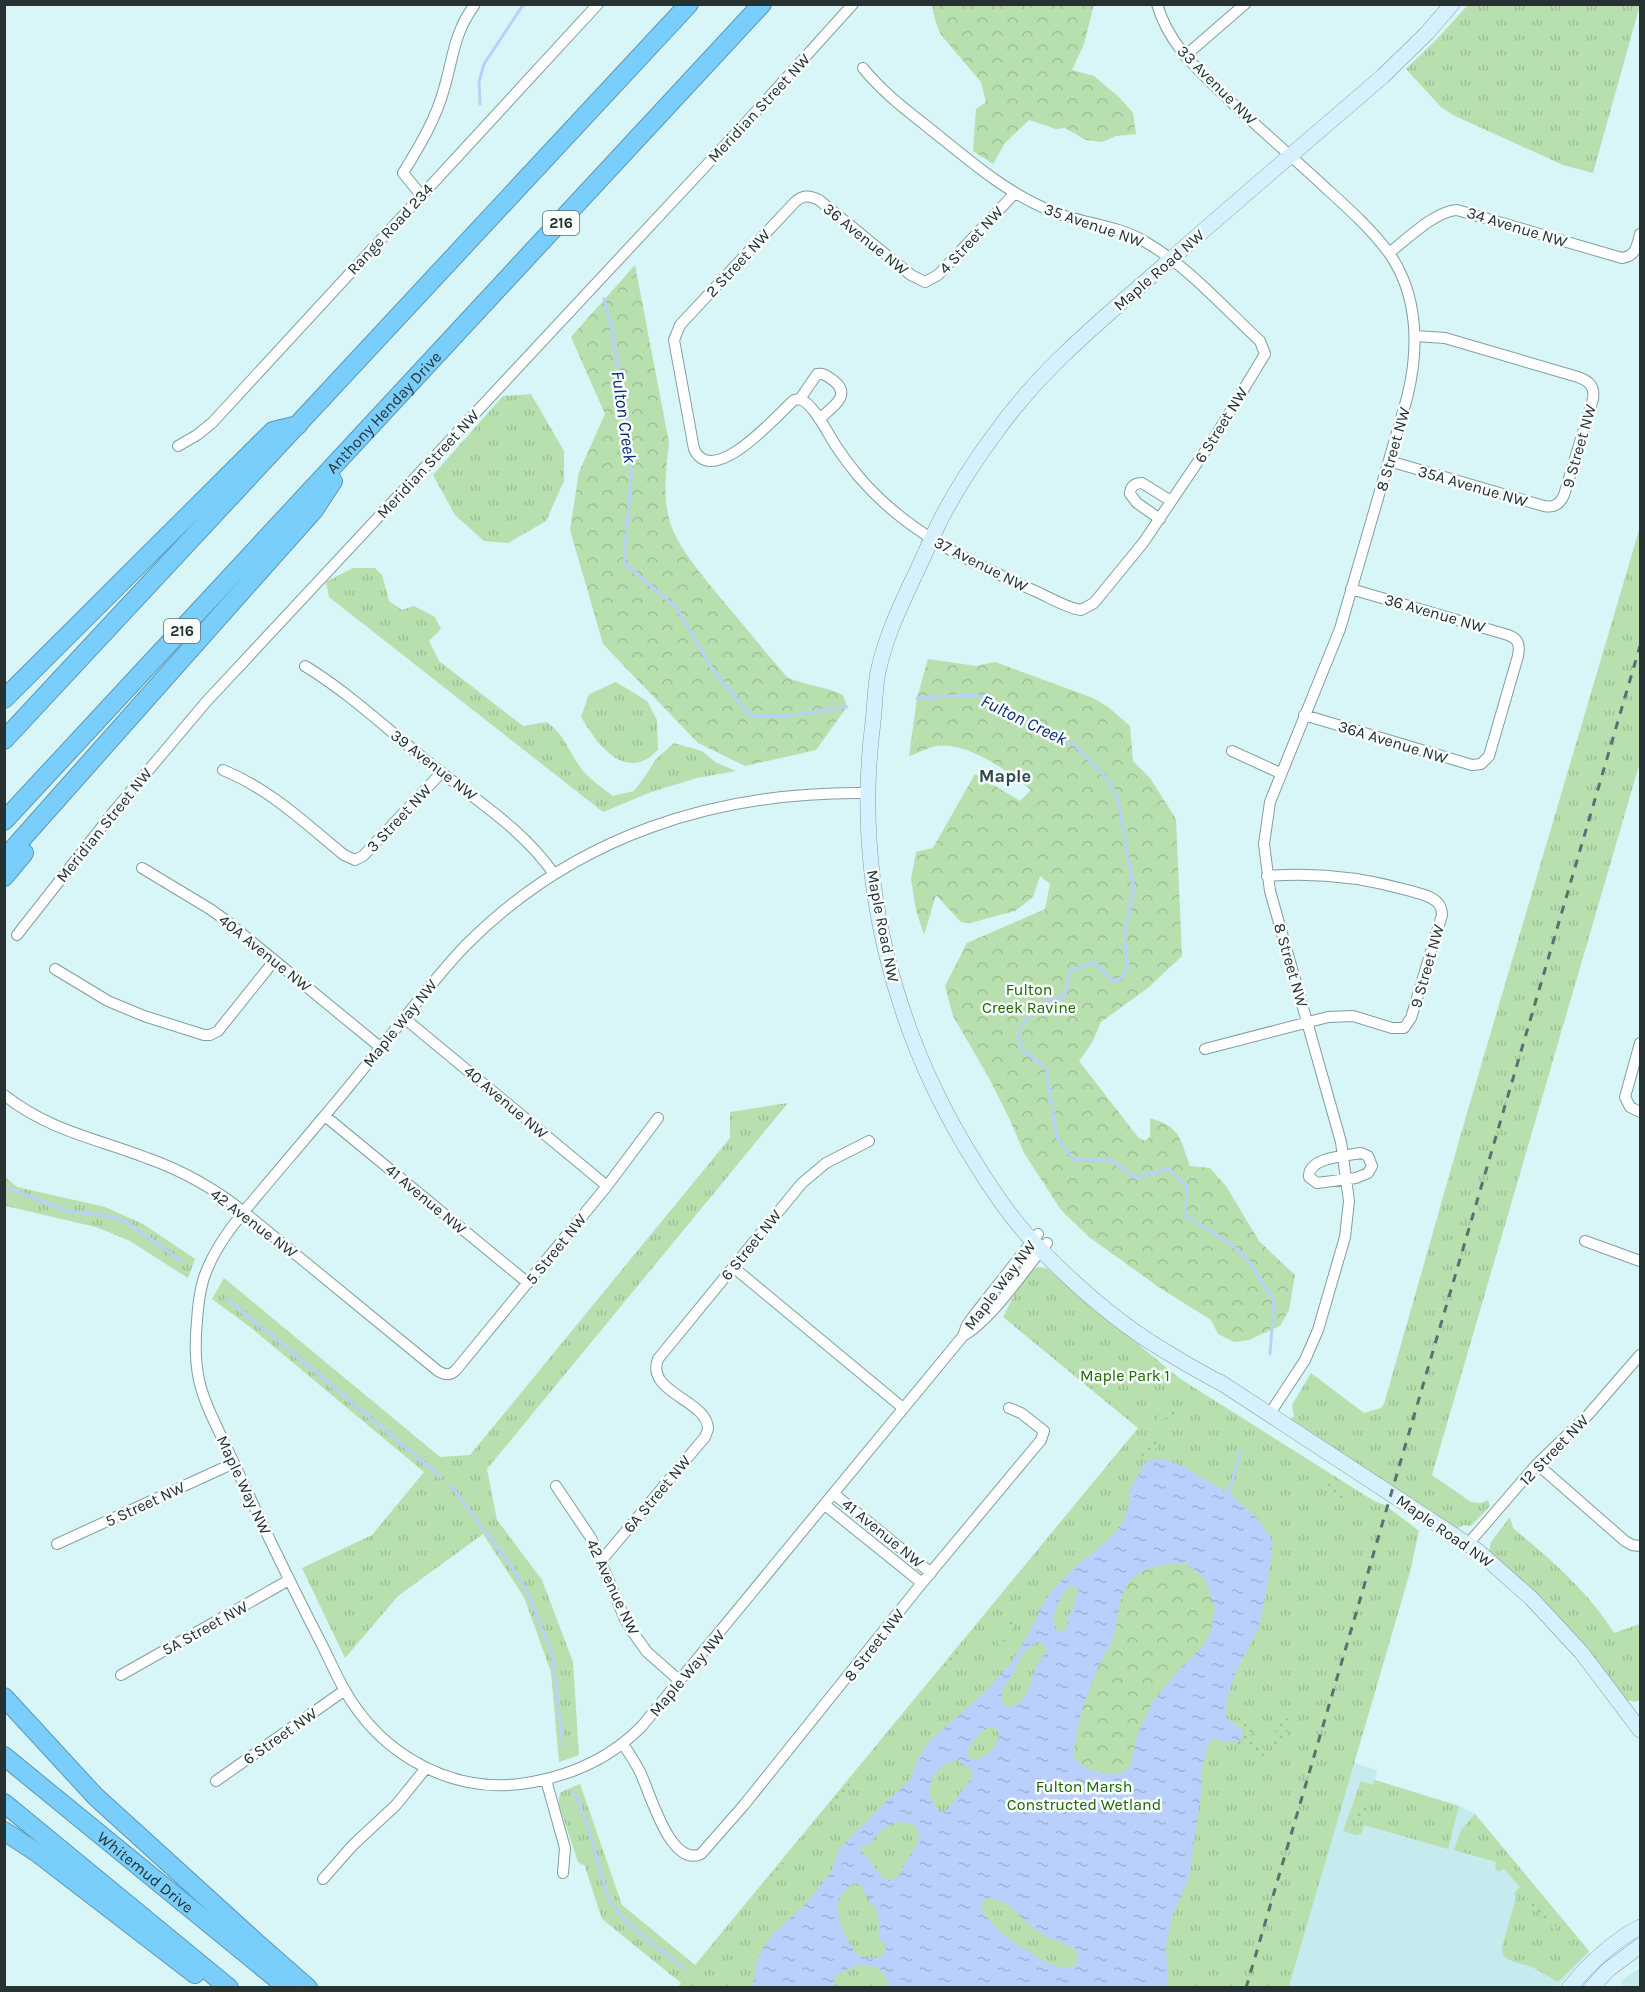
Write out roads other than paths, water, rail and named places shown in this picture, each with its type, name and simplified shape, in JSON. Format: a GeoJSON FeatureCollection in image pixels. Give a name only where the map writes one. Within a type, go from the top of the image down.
{"type":"FeatureCollection","features":[{"type":"Feature","properties":{"kind":"highway"},"geometry":{"type":"LineString","coordinates":[[4,740],[689,4]]}},
{"type":"Feature","properties":{"kind":"highway","name":"Anthony Henday Drive"},"geometry":{"type":"LineString","coordinates":[[4,821],[762,4]]}},
{"type":"Feature","properties":{"kind":"highway"},"geometry":{"type":"LineString","coordinates":[[7,696],[273,431],[298,425]]}},
{"type":"Feature","properties":{"kind":"highway"},"geometry":{"type":"LineString","coordinates":[[4,859],[314,510],[358,441]]}},
{"type":"Feature","properties":{"kind":"highway"},"geometry":{"type":"LineString","coordinates":[[4,877],[94,768],[125,722]]}},
{"type":"Feature","properties":{"kind":"highway"},"geometry":{"type":"LineString","coordinates":[[4,1698],[95,1796],[308,1988]]}},
{"type":"Feature","properties":{"kind":"highway","name":"Whitemud Drive"},"geometry":{"type":"LineString","coordinates":[[4,1756],[288,1988]]}},
{"type":"Feature","properties":{"kind":"highway"},"geometry":{"type":"LineString","coordinates":[[4,1803],[229,1988]]}},
{"type":"Feature","properties":{"kind":"highway"},"geometry":{"type":"LineString","coordinates":[[4,1831],[39,1854],[212,1988]]}},
{"type":"Feature","properties":{"kind":"street","name":"Range Road 234"},"geometry":{"type":"LineString","coordinates":[[178,446],[212,423],[598,4]]}},
{"type":"Feature","properties":{"kind":"street","name":"Meridian Street NW"},"geometry":{"type":"LineString","coordinates":[[17,935],[115,810],[229,677],[742,127],[853,4]]}},
{"type":"Feature","properties":{"kind":"street","name":"33 Avenue NW"},"geometry":{"type":"LineString","coordinates":[[1157,4],[1168,32],[1185,56],[1290,156]]}},
{"type":"Feature","properties":{"kind":"street"},"geometry":{"type":"LineString","coordinates":[[1185,56],[1245,4]]}},
{"type":"Feature","properties":{"kind":"street","name":"Maple Road NW"},"geometry":{"type":"LineString","coordinates":[[1452,4],[1427,33],[1383,76],[1073,344],[1023,397],[972,466],[931,539],[915,575],[873,722],[867,793],[871,859],[884,945],[914,1046],[941,1104],[967,1150],[1040,1242],[1111,1302],[1228,1387],[1468,1544],[1532,1599],[1581,1652],[1641,1730]]}},
{"type":"Feature","properties":{"kind":"street"},"geometry":{"type":"LineString","coordinates":[[421,195],[403,173],[429,126],[444,91],[458,34],[474,6]]}},
{"type":"Feature","properties":{"kind":"street","name":"35 Avenue NW"},"geometry":{"type":"LineString","coordinates":[[863,68],[880,88],[981,170],[1015,193],[1049,211],[1071,219],[1131,234],[1172,258],[1263,346]]}},
{"type":"Feature","properties":{"kind":"street","name":"8 Street NW"},"geometry":{"type":"LineString","coordinates":[[1269,1415],[1305,1360],[1322,1320],[1347,1226],[1349,1201],[1344,1156],[1267,876],[1264,844],[1266,827],[1270,802],[1280,773],[1340,629],[1412,380],[1416,336],[1408,294],[1389,253],[1370,230],[1290,156]]}},
{"type":"Feature","properties":{"kind":"street","name":"4 Street NW"},"geometry":{"type":"LineString","coordinates":[[925,282],[938,275],[1015,193]]}},
{"type":"Feature","properties":{"kind":"street","name":"36 Avenue NW"},"geometry":{"type":"LineString","coordinates":[[807,196],[819,200],[911,276],[925,282]]}},
{"type":"Feature","properties":{"kind":"street","name":"2 Street NW"},"geometry":{"type":"LineString","coordinates":[[800,399],[791,403],[757,438],[736,452],[712,461],[699,457],[694,449],[674,343],[680,325],[795,202],[800,197],[807,196]]}},
{"type":"Feature","properties":{"kind":"street","name":"34 Avenue NW"},"geometry":{"type":"LineString","coordinates":[[1389,253],[1444,212],[1457,210],[1622,258],[1634,253],[1641,234]]}},
{"type":"Feature","properties":{"kind":"street","name":"9 Street NW"},"geometry":{"type":"LineString","coordinates":[[1416,336],[1432,336],[1455,341],[1578,377],[1591,385],[1593,399],[1564,495],[1557,505]]}},
{"type":"Feature","properties":{"kind":"street","name":"6 Street NW"},"geometry":{"type":"LineString","coordinates":[[1085,609],[1094,603],[1160,519],[1216,435],[1263,358],[1265,354],[1263,346]]}},
{"type":"Feature","properties":{"kind":"street"},"geometry":{"type":"LineString","coordinates":[[800,399],[817,374],[826,375],[838,385],[842,392],[841,399],[819,419]]}},
{"type":"Feature","properties":{"kind":"street","name":"37 Avenue NW"},"geometry":{"type":"LineString","coordinates":[[800,399],[808,403],[849,464],[896,514],[931,539],[978,566],[1077,609],[1085,609]]}},
{"type":"Feature","properties":{"kind":"street","name":"35A Avenue NW"},"geometry":{"type":"LineString","coordinates":[[1389,461],[1544,506],[1557,505]]}},
{"type":"Feature","properties":{"kind":"street"},"geometry":{"type":"LineString","coordinates":[[1160,519],[1133,500],[1130,494],[1131,487],[1142,483],[1172,501]]}},
{"type":"Feature","properties":{"kind":"street","name":"36 Avenue NW"},"geometry":{"type":"LineString","coordinates":[[1351,589],[1508,635],[1517,640],[1520,647],[1518,656],[1491,750],[1489,756],[1481,764]]}},
{"type":"Feature","properties":{"kind":"street","name":"39 Avenue NW"},"geometry":{"type":"LineString","coordinates":[[305,666],[331,682],[441,773],[514,828],[554,874]]}},
{"type":"Feature","properties":{"kind":"street","name":"36A Avenue NW"},"geometry":{"type":"LineString","coordinates":[[1305,716],[1468,764],[1481,764]]}},
{"type":"Feature","properties":{"kind":"street"},"geometry":{"type":"LineString","coordinates":[[1232,751],[1280,773]]}},
{"type":"Feature","properties":{"kind":"street","name":"3 Street NW"},"geometry":{"type":"LineString","coordinates":[[223,770],[262,789],[344,855],[354,860],[363,856],[441,773]]}},
{"type":"Feature","properties":{"kind":"street","name":"Maple Way NW"},"geometry":{"type":"LineString","coordinates":[[867,793],[778,798],[700,811],[676,818],[626,837],[554,874],[507,908],[467,945],[404,1018],[222,1241],[205,1273],[196,1325],[195,1350],[201,1386],[208,1409],[289,1580],[345,1690],[362,1715],[379,1734],[396,1749],[426,1768],[476,1785],[518,1785],[546,1780],[563,1776],[591,1764],[623,1744],[642,1726],[963,1336],[967,1324],[975,1314],[1040,1242]]}},
{"type":"Feature","properties":{"kind":"street","name":"40A Avenue NW"},"geometry":{"type":"LineString","coordinates":[[142,868],[210,909],[380,1047]]}},
{"type":"Feature","properties":{"kind":"street","name":"9 Street NW"},"geometry":{"type":"LineString","coordinates":[[1267,876],[1312,874],[1363,879],[1423,895],[1437,902],[1442,910],[1411,1018],[1404,1028],[1392,1028],[1345,1016],[1307,1021]]}},
{"type":"Feature","properties":{"kind":"street"},"geometry":{"type":"LineString","coordinates":[[54,969],[121,1007],[199,1035],[210,1035],[218,1031],[274,961]]}},
{"type":"Feature","properties":{"kind":"street","name":"40 Avenue NW"},"geometry":{"type":"LineString","coordinates":[[404,1018],[608,1186]]}},
{"type":"Feature","properties":{"kind":"street"},"geometry":{"type":"LineString","coordinates":[[1205,1049],[1307,1021]]}},
{"type":"Feature","properties":{"kind":"street"},"geometry":{"type":"LineString","coordinates":[[1641,1043],[1626,1091],[1626,1101],[1630,1107],[1641,1112]]}},
{"type":"Feature","properties":{"kind":"street","name":"42 Avenue NW"},"geometry":{"type":"LineString","coordinates":[[4,1095],[23,1109],[55,1126],[149,1158],[219,1194],[438,1371],[448,1374]]}},
{"type":"Feature","properties":{"kind":"street","name":"41 Avenue NW"},"geometry":{"type":"LineString","coordinates":[[325,1116],[528,1282]]}},
{"type":"Feature","properties":{"kind":"street","name":"5 Street NW"},"geometry":{"type":"LineString","coordinates":[[448,1374],[456,1370],[608,1186],[658,1118]]}},
{"type":"Feature","properties":{"kind":"street","name":"6 Street NW"},"geometry":{"type":"LineString","coordinates":[[709,1425],[702,1415],[662,1382],[656,1371],[658,1359],[810,1175],[826,1163],[869,1141]]}},
{"type":"Feature","properties":{"kind":"street"},"geometry":{"type":"LineString","coordinates":[[1365,1154],[1371,1160],[1371,1171],[1364,1176],[1347,1180],[1317,1183],[1309,1177],[1310,1170],[1315,1163],[1344,1156],[1365,1154]]}},
{"type":"Feature","properties":{"kind":"street"},"geometry":{"type":"LineString","coordinates":[[1585,1241],[1641,1261]]}},
{"type":"Feature","properties":{"kind":"street"},"geometry":{"type":"LineString","coordinates":[[733,1267],[903,1408]]}},
{"type":"Feature","properties":{"kind":"street","name":"12 Street NW"},"geometry":{"type":"LineString","coordinates":[[1468,1544],[1538,1464],[1588,1415],[1641,1355]]}},
{"type":"Feature","properties":{"kind":"street","name":"8 Street NW"},"geometry":{"type":"LineString","coordinates":[[623,1744],[641,1774],[672,1842],[687,1855],[699,1856],[744,1805],[922,1583],[1041,1440],[1044,1431],[1021,1413],[1009,1408]]}},
{"type":"Feature","properties":{"kind":"street","name":"6A Street NW"},"geometry":{"type":"LineString","coordinates":[[601,1561],[705,1437],[709,1425]]}},
{"type":"Feature","properties":{"kind":"street","name":"5 Street NW"},"geometry":{"type":"LineString","coordinates":[[57,1544],[234,1463]]}},
{"type":"Feature","properties":{"kind":"street"},"geometry":{"type":"LineString","coordinates":[[1538,1464],[1625,1540],[1638,1546]]}},
{"type":"Feature","properties":{"kind":"street","name":"42 Avenue NW"},"geometry":{"type":"LineString","coordinates":[[556,1486],[587,1531],[624,1617],[639,1642],[680,1681]]}},
{"type":"Feature","properties":{"kind":"street","name":"41 Avenue NW"},"geometry":{"type":"LineString","coordinates":[[834,1494],[931,1573]]}},
{"type":"Feature","properties":{"kind":"street","name":"41 Avenue NW"},"geometry":{"type":"LineString","coordinates":[[825,1505],[922,1583]]}},
{"type":"Feature","properties":{"kind":"street","name":"5A Street NW"},"geometry":{"type":"LineString","coordinates":[[121,1675],[289,1580]]}},
{"type":"Feature","properties":{"kind":"street","name":"6 Street NW"},"geometry":{"type":"LineString","coordinates":[[216,1781],[345,1690]]}},
{"type":"Feature","properties":{"kind":"street","name":"Maple Road NW"},"geometry":{"type":"LineString","coordinates":[[1629,1714],[1641,1738]]}},
{"type":"Feature","properties":{"kind":"street"},"geometry":{"type":"LineString","coordinates":[[323,1878],[353,1845],[396,1805],[426,1768]]}},
{"type":"Feature","properties":{"kind":"street"},"geometry":{"type":"LineString","coordinates":[[546,1780],[565,1848],[563,1873]]}},
{"type":"Feature","properties":{"kind":"street"},"geometry":{"type":"LineString","coordinates":[[1569,1988],[1599,1957],[1641,1927]]}},
{"type":"Feature","properties":{"kind":"street"},"geometry":{"type":"LineString","coordinates":[[1591,1988],[1609,1969],[1641,1946]]}},
{"type":"Feature","properties":{"kind":"water"},"geometry":{"type":"Polygon","coordinates":[[[1165,1460],[1178,1464],[1229,1493],[1260,1521],[1273,1542],[1259,1627],[1237,1669],[1227,1699],[1225,1717],[1243,1731],[1240,1741],[1223,1742],[1212,1739],[1208,1745],[1202,1769],[1201,1794],[1189,1878],[1172,1917],[1166,1946],[1168,1987],[886,1987],[888,1983],[884,1974],[872,1966],[865,1965],[835,1976],[833,1987],[753,1987],[756,1964],[763,1948],[773,1934],[807,1903],[831,1872],[838,1851],[905,1785],[912,1776],[919,1756],[930,1740],[985,1692],[1011,1663],[1042,1605],[1054,1588],[1082,1560],[1114,1534],[1123,1521],[1130,1501],[1130,1490],[1147,1461],[1165,1460]],[[1186,1563],[1158,1566],[1140,1573],[1128,1583],[1124,1590],[1115,1633],[1091,1684],[1077,1733],[1074,1758],[1091,1770],[1122,1773],[1130,1767],[1138,1733],[1153,1701],[1206,1643],[1215,1608],[1205,1579],[1186,1563]],[[1074,1586],[1068,1587],[1057,1606],[1054,1627],[1059,1631],[1064,1631],[1079,1590],[1074,1586]],[[1037,1642],[1029,1647],[1002,1691],[1002,1701],[1006,1707],[1020,1702],[1025,1697],[1038,1663],[1047,1651],[1045,1646],[1037,1642]],[[994,1727],[982,1731],[972,1742],[968,1751],[967,1755],[973,1760],[991,1751],[1000,1734],[994,1727]],[[957,1760],[941,1768],[931,1781],[930,1797],[941,1811],[947,1810],[971,1779],[971,1770],[957,1760]],[[898,1822],[889,1825],[869,1845],[864,1845],[860,1849],[882,1877],[889,1881],[897,1878],[919,1840],[917,1827],[910,1823],[898,1822]],[[852,1884],[838,1902],[839,1915],[852,1947],[861,1956],[880,1958],[886,1945],[879,1939],[878,1913],[859,1884],[852,1884]],[[986,1898],[981,1904],[983,1913],[1003,1935],[1047,1963],[1062,1968],[1076,1966],[1078,1951],[1037,1931],[1007,1904],[986,1898]]]}},
{"type":"Feature","properties":{"kind":"waterway","name":"Fulton Creek"},"geometry":{"type":"LineString","coordinates":[[480,104],[479,82],[484,64],[523,5],[526,4]]}},
{"type":"Feature","properties":{"kind":"waterway","name":"Fulton Creek"},"geometry":{"type":"LineString","coordinates":[[604,299],[612,330],[633,454],[624,563],[676,607],[713,670],[751,716],[786,716],[847,707]]}},
{"type":"Feature","properties":{"kind":"waterway","name":"Fulton Creek"},"geometry":{"type":"LineString","coordinates":[[917,698],[977,695],[1075,745],[1108,780],[1118,799],[1134,890],[1124,935],[1128,967],[1121,978],[1112,981],[1095,962],[1070,971],[1065,996],[1042,1004],[1027,1018],[1018,1032],[1021,1049],[1046,1068],[1057,1137],[1074,1160],[1111,1160],[1136,1178],[1168,1169],[1187,1186],[1186,1216],[1232,1245],[1249,1261],[1274,1300],[1270,1354]]}},
{"type":"Feature","properties":{"kind":"waterway"},"geometry":{"type":"LineString","coordinates":[[4,1187],[68,1211],[114,1217],[125,1221],[181,1261]]}},
{"type":"Feature","properties":{"kind":"waterway"},"geometry":{"type":"LineString","coordinates":[[227,1298],[441,1477]]}},
{"type":"Feature","properties":{"kind":"waterway","name":"Fulton Creek"},"geometry":{"type":"LineString","coordinates":[[1229,1493],[1241,1450]]}},
{"type":"Feature","properties":{"kind":"waterway"},"geometry":{"type":"LineString","coordinates":[[451,1486],[526,1589],[552,1653],[563,1745]]}},
{"type":"Feature","properties":{"kind":"waterway"},"geometry":{"type":"LineString","coordinates":[[574,1792],[587,1824],[608,1897],[632,1927],[684,1968]]}},
{"type":"Feature","properties":{"kind":"railway"},"geometry":{"type":"LineString","coordinates":[[1246,1988],[1640,646]]}},
{"type":"Feature","properties":{"kind":"district","name":"Maple"},"geometry":{"type":"Point","coordinates":[1005,776]}},
{"type":"Feature","properties":{"kind":"park label","name":"Fulton Creek Ravine"},"geometry":{"type":"Point","coordinates":[1029,998]}},
{"type":"Feature","properties":{"kind":"park label","name":"Maple Park 1"},"geometry":{"type":"Point","coordinates":[1125,1375]}},
{"type":"Feature","properties":{"kind":"park label","name":"Fulton Marsh Constructed Wetland"},"geometry":{"type":"Point","coordinates":[1084,1795]}}]}
